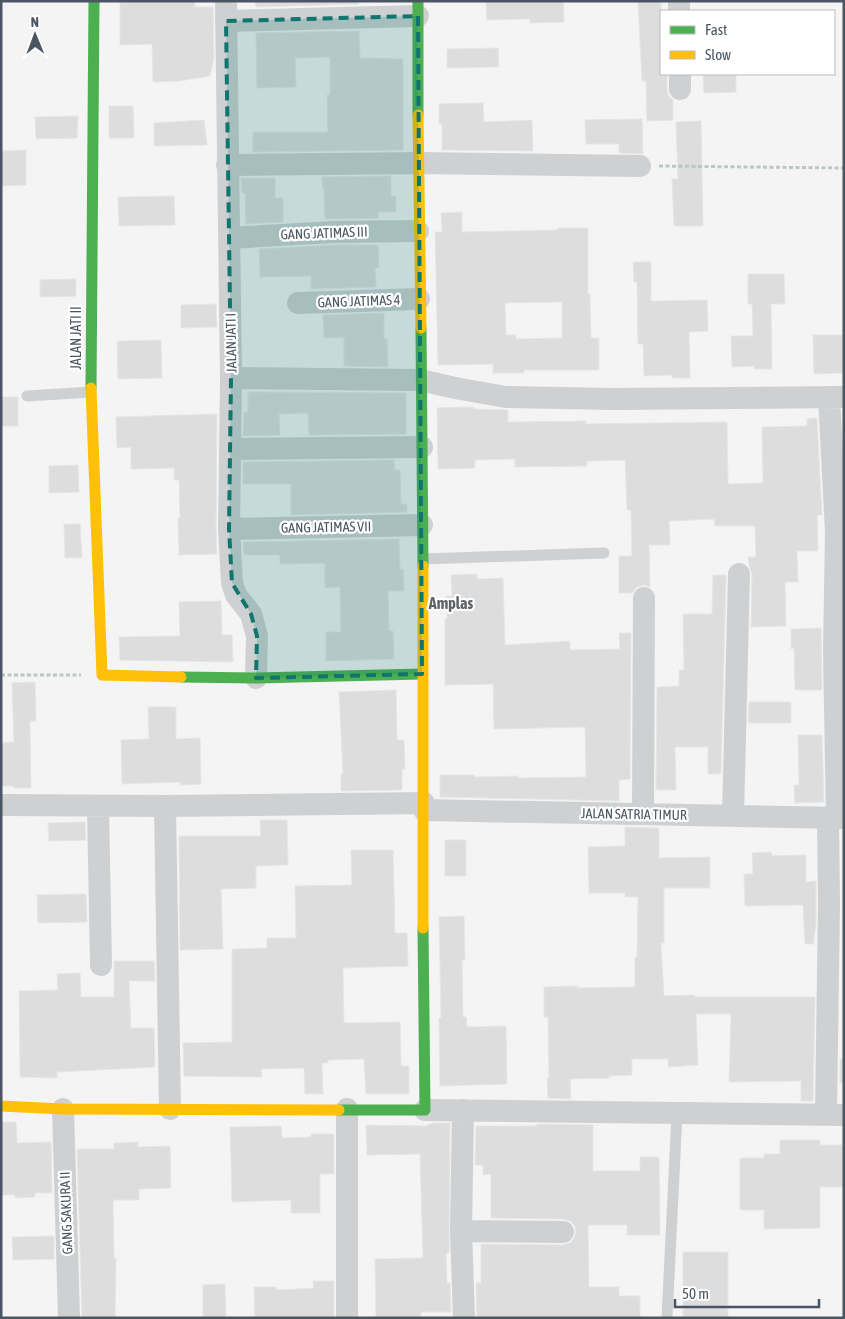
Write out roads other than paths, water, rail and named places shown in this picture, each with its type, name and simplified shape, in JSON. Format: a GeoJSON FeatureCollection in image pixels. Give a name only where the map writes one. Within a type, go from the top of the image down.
{"type":"FeatureCollection","features":[{"type":"Feature","properties":{"kind":"street","name":"JALAN JATI II"},"geometry":{"type":"LineString","coordinates":[[94,1],[91,392],[102,675],[256,678]]}},
{"type":"Feature","properties":{"kind":"street"},"geometry":{"type":"LineString","coordinates":[[226,11],[418,9],[420,163],[418,231],[423,559],[424,806],[422,978],[425,1110]]}},
{"type":"Feature","properties":{"kind":"street","name":"JALAN JATI I"},"geometry":{"type":"LineString","coordinates":[[226,11],[232,378],[229,528],[232,583],[236,595],[251,614],[257,636],[256,678]]}},
{"type":"Feature","properties":{"kind":"street"},"geometry":{"type":"LineString","coordinates":[[228,165],[420,163],[640,166]]}},
{"type":"Feature","properties":{"kind":"street","name":"GANG JATIMAS III"},"geometry":{"type":"LineString","coordinates":[[229,238],[342,232],[418,231]]}},
{"type":"Feature","properties":{"kind":"street","name":"GANG JATIMAS 4"},"geometry":{"type":"LineString","coordinates":[[298,303],[419,299]]}},
{"type":"Feature","properties":{"kind":"street"},"geometry":{"type":"LineString","coordinates":[[1,1106],[63,1109],[347,1109],[835,1115],[829,904],[836,818],[834,651],[837,397],[613,399],[506,397],[420,380],[232,378]]}},
{"type":"Feature","properties":{"kind":"street"},"geometry":{"type":"LineString","coordinates":[[230,449],[422,447]]}},
{"type":"Feature","properties":{"kind":"street","name":"GANG JATIMAS VII"},"geometry":{"type":"LineString","coordinates":[[229,528],[422,525]]}},
{"type":"Feature","properties":{"kind":"street"},"geometry":{"type":"LineString","coordinates":[[733,816],[739,574]]}},
{"type":"Feature","properties":{"kind":"street"},"geometry":{"type":"LineString","coordinates":[[643,814],[644,598]]}},
{"type":"Feature","properties":{"kind":"street"},"geometry":{"type":"LineString","coordinates":[[256,678],[422,674]]}},
{"type":"Feature","properties":{"kind":"street","name":"JALAN SATRIA TIMUR"},"geometry":{"type":"LineString","coordinates":[[1,805],[424,806],[643,814],[836,818]]}},
{"type":"Feature","properties":{"kind":"street"},"geometry":{"type":"LineString","coordinates":[[98,806],[101,965]]}},
{"type":"Feature","properties":{"kind":"street"},"geometry":{"type":"LineString","coordinates":[[165,806],[170,1109]]}},
{"type":"Feature","properties":{"kind":"street","name":"GANG SAKURA II"},"geometry":{"type":"LineString","coordinates":[[63,1109],[69,1318]]}},
{"type":"Feature","properties":{"kind":"street"},"geometry":{"type":"LineString","coordinates":[[347,1109],[347,1318]]}},
{"type":"Feature","properties":{"kind":"street"},"geometry":{"type":"LineString","coordinates":[[463,1110],[461,1231],[464,1318]]}},
{"type":"Feature","properties":{"kind":"street"},"geometry":{"type":"LineString","coordinates":[[461,1231],[563,1232]]}},
{"type":"Feature","properties":{"kind":"lane"},"geometry":{"type":"LineString","coordinates":[[27,396],[91,392]]}},
{"type":"Feature","properties":{"kind":"lane"},"geometry":{"type":"LineString","coordinates":[[423,559],[604,553]]}},
{"type":"Feature","properties":{"kind":"lane"},"geometry":{"type":"LineString","coordinates":[[667,1318],[677,1114]]}},
{"type":"Feature","properties":{"kind":"district","name":"Amplas"},"geometry":{"type":"Point","coordinates":[451,603]}}]}
